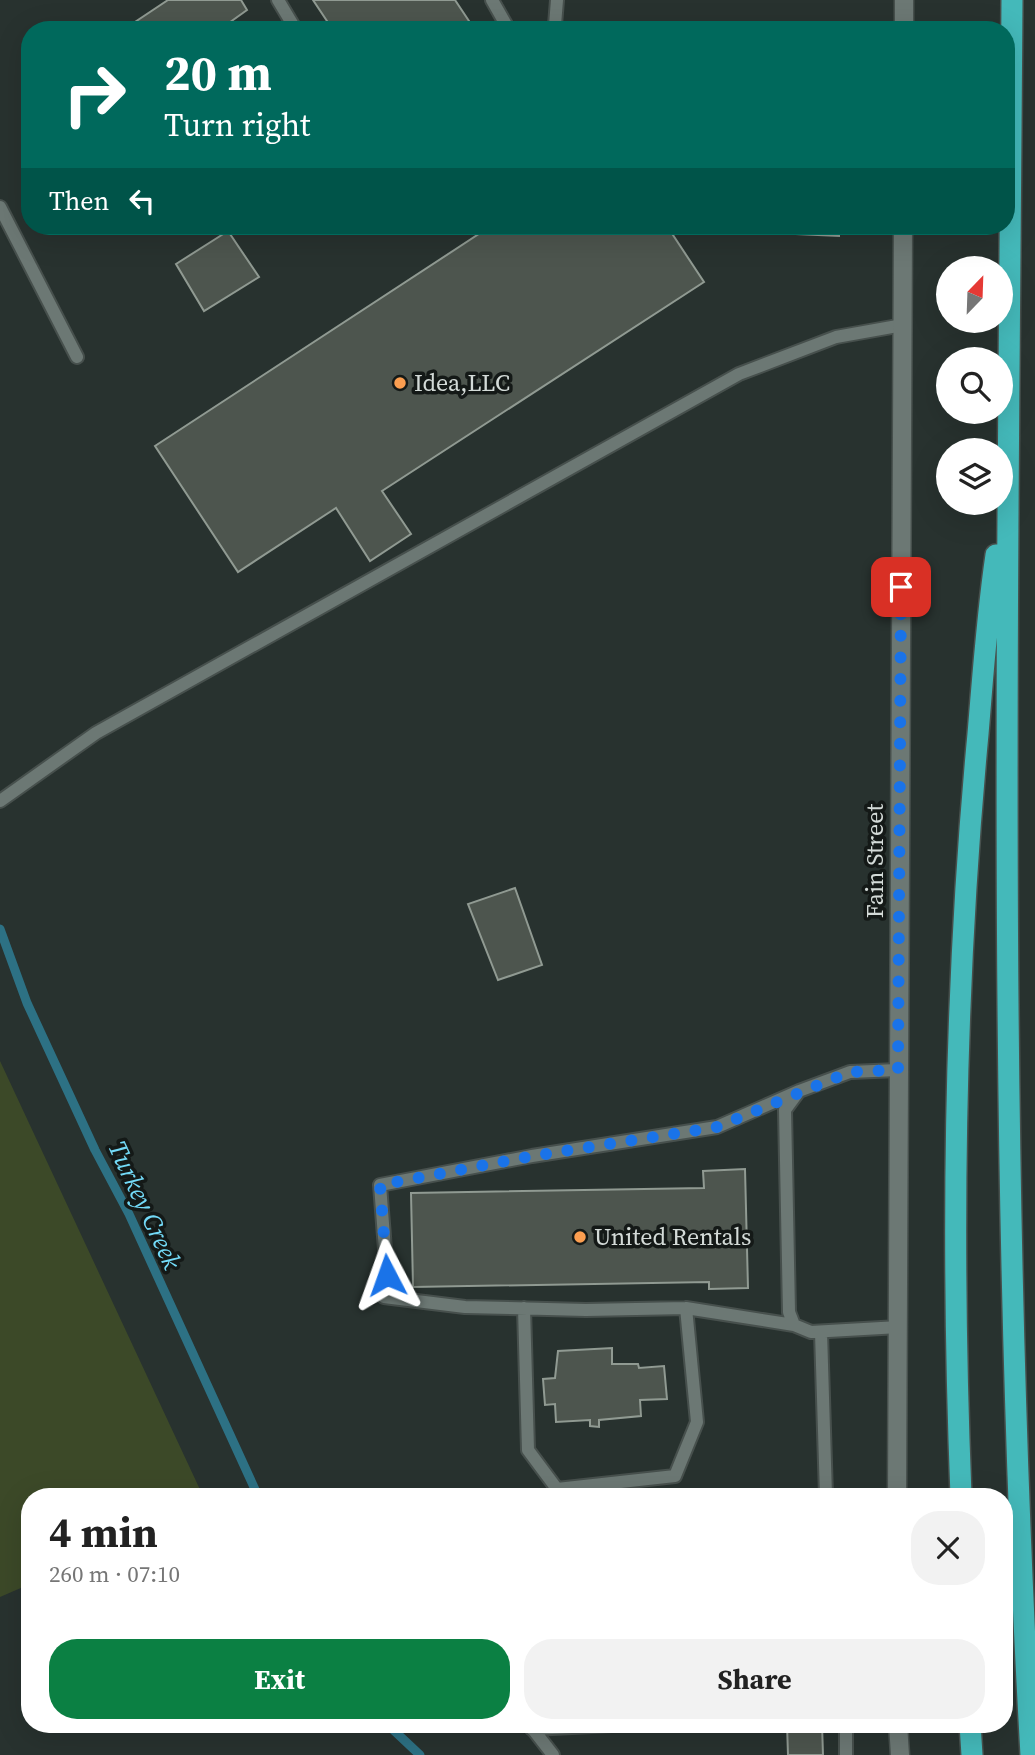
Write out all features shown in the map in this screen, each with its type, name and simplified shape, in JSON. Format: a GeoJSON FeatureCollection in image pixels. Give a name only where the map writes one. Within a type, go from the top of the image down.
{"type":"FeatureCollection","features":[{"type":"Feature","properties":{"kind":"highway"},"geometry":{"type":"LineString","coordinates":[[1012,0],[1012,21]]}},
{"type":"Feature","properties":{"kind":"highway"},"geometry":{"type":"LineString","coordinates":[[1007,438],[1010,235]]}},
{"type":"Feature","properties":{"kind":"highway"},"geometry":{"type":"LineString","coordinates":[[961,1488],[957,1256],[959,989],[966,858],[990,595],[1002,515]]}},
{"type":"Feature","properties":{"kind":"highway"},"geometry":{"type":"LineString","coordinates":[[1007,515],[1005,779],[1013,1362],[1031,1755]]}},
{"type":"Feature","properties":{"kind":"highway"},"geometry":{"type":"LineString","coordinates":[[971,1733],[972,1755]]}},
{"type":"Feature","properties":{"kind":"street"},"geometry":{"type":"LineString","coordinates":[[904,0],[904,21]]}},
{"type":"Feature","properties":{"kind":"street","name":"Fain Street"},"geometry":{"type":"LineString","coordinates":[[897,1488],[903,235]]}},
{"type":"Feature","properties":{"kind":"street"},"geometry":{"type":"LineString","coordinates":[[899,1733],[900,1755]]}},
{"type":"Feature","properties":{"kind":"lane"},"geometry":{"type":"LineString","coordinates":[[278,0],[291,21]]}},
{"type":"Feature","properties":{"kind":"lane"},"geometry":{"type":"LineString","coordinates":[[492,0],[504,21]]}},
{"type":"Feature","properties":{"kind":"lane"},"geometry":{"type":"LineString","coordinates":[[555,21],[557,0]]}},
{"type":"Feature","properties":{"kind":"lane"},"geometry":{"type":"LineString","coordinates":[[0,207],[77,357]]}},
{"type":"Feature","properties":{"kind":"lane"},"geometry":{"type":"LineString","coordinates":[[0,801],[96,733],[739,374],[836,337],[903,325]]}},
{"type":"Feature","properties":{"kind":"lane"},"geometry":{"type":"LineString","coordinates":[[898,1070],[850,1072],[717,1127],[533,1156],[380,1185],[387,1275],[384,1297],[465,1307],[687,1308],[794,1325],[821,1332],[899,1327]]}},
{"type":"Feature","properties":{"kind":"lane"},"geometry":{"type":"LineString","coordinates":[[794,1325],[789,1312],[785,1110],[799,1091]]}},
{"type":"Feature","properties":{"kind":"lane"},"geometry":{"type":"LineString","coordinates":[[524,1308],[528,1450],[556,1488]]}},
{"type":"Feature","properties":{"kind":"lane"},"geometry":{"type":"LineString","coordinates":[[566,1488],[675,1476],[697,1422],[687,1308]]}},
{"type":"Feature","properties":{"kind":"lane"},"geometry":{"type":"LineString","coordinates":[[821,1332],[826,1488]]}},
{"type":"Feature","properties":{"kind":"lane"},"geometry":{"type":"LineString","coordinates":[[536,1733],[553,1755]]}},
{"type":"Feature","properties":{"kind":"lane"},"geometry":{"type":"LineString","coordinates":[[846,1733],[846,1755]]}},
{"type":"Feature","properties":{"kind":"green space"},"geometry":{"type":"Polygon","coordinates":[[[0,1061],[199,1488],[21,1488],[21,1588],[0,1597],[0,1061]]]}},
{"type":"Feature","properties":{"kind":"building"},"geometry":{"type":"Polygon","coordinates":[[[168,0],[241,0],[247,10],[232,21],[136,21],[168,0]]]}},
{"type":"Feature","properties":{"kind":"building"},"geometry":{"type":"Polygon","coordinates":[[[313,0],[455,0],[469,21],[327,21],[313,0]]]}},
{"type":"Feature","properties":{"kind":"building"},"geometry":{"type":"Polygon","coordinates":[[[222,235],[231,235],[259,277],[204,311],[176,264],[222,235]]]}},
{"type":"Feature","properties":{"kind":"building","name":"Idea,LLC"},"geometry":{"type":"Polygon","coordinates":[[[477,235],[673,235],[704,282],[382,491],[411,534],[370,561],[336,508],[238,572],[155,446],[477,235]]]}},
{"type":"Feature","properties":{"kind":"building"},"geometry":{"type":"Polygon","coordinates":[[[515,888],[542,965],[498,980],[468,904],[515,888]]]}},
{"type":"Feature","properties":{"kind":"building","name":"United Rentals"},"geometry":{"type":"Polygon","coordinates":[[[745,1169],[748,1288],[709,1289],[709,1282],[413,1287],[411,1193],[704,1188],[703,1171],[745,1169]]]}},
{"type":"Feature","properties":{"kind":"building"},"geometry":{"type":"Polygon","coordinates":[[[612,1348],[612,1364],[638,1364],[639,1368],[664,1366],[667,1399],[640,1400],[641,1416],[599,1420],[599,1427],[590,1426],[590,1420],[556,1422],[555,1404],[545,1405],[543,1379],[555,1378],[558,1351],[612,1348]]]}},
{"type":"Feature","properties":{"kind":"building"},"geometry":{"type":"Polygon","coordinates":[[[787,1733],[822,1733],[823,1755],[788,1755],[787,1733]]]}},
{"type":"Feature","properties":{"kind":"waterway","name":"Turkey Creek"},"geometry":{"type":"LineString","coordinates":[[0,929],[27,1003],[95,1150],[129,1214],[254,1488]]}},
{"type":"Feature","properties":{"kind":"waterway","name":"Turkey Creek"},"geometry":{"type":"LineString","coordinates":[[397,1733],[420,1755]]}},
{"type":"Feature","properties":{"kind":"place","name":"Idea,LLC"},"geometry":{"type":"Point","coordinates":[400,383]}},
{"type":"Feature","properties":{"kind":"place","name":"United Rentals"},"geometry":{"type":"Point","coordinates":[580,1237]}},
{"type":"Feature","properties":{"kind":"route"},"geometry":{"type":"LineString","coordinates":[[387,1275],[380,1185],[533,1156],[717,1127],[850,1072],[898,1070],[901,587]]}}]}
